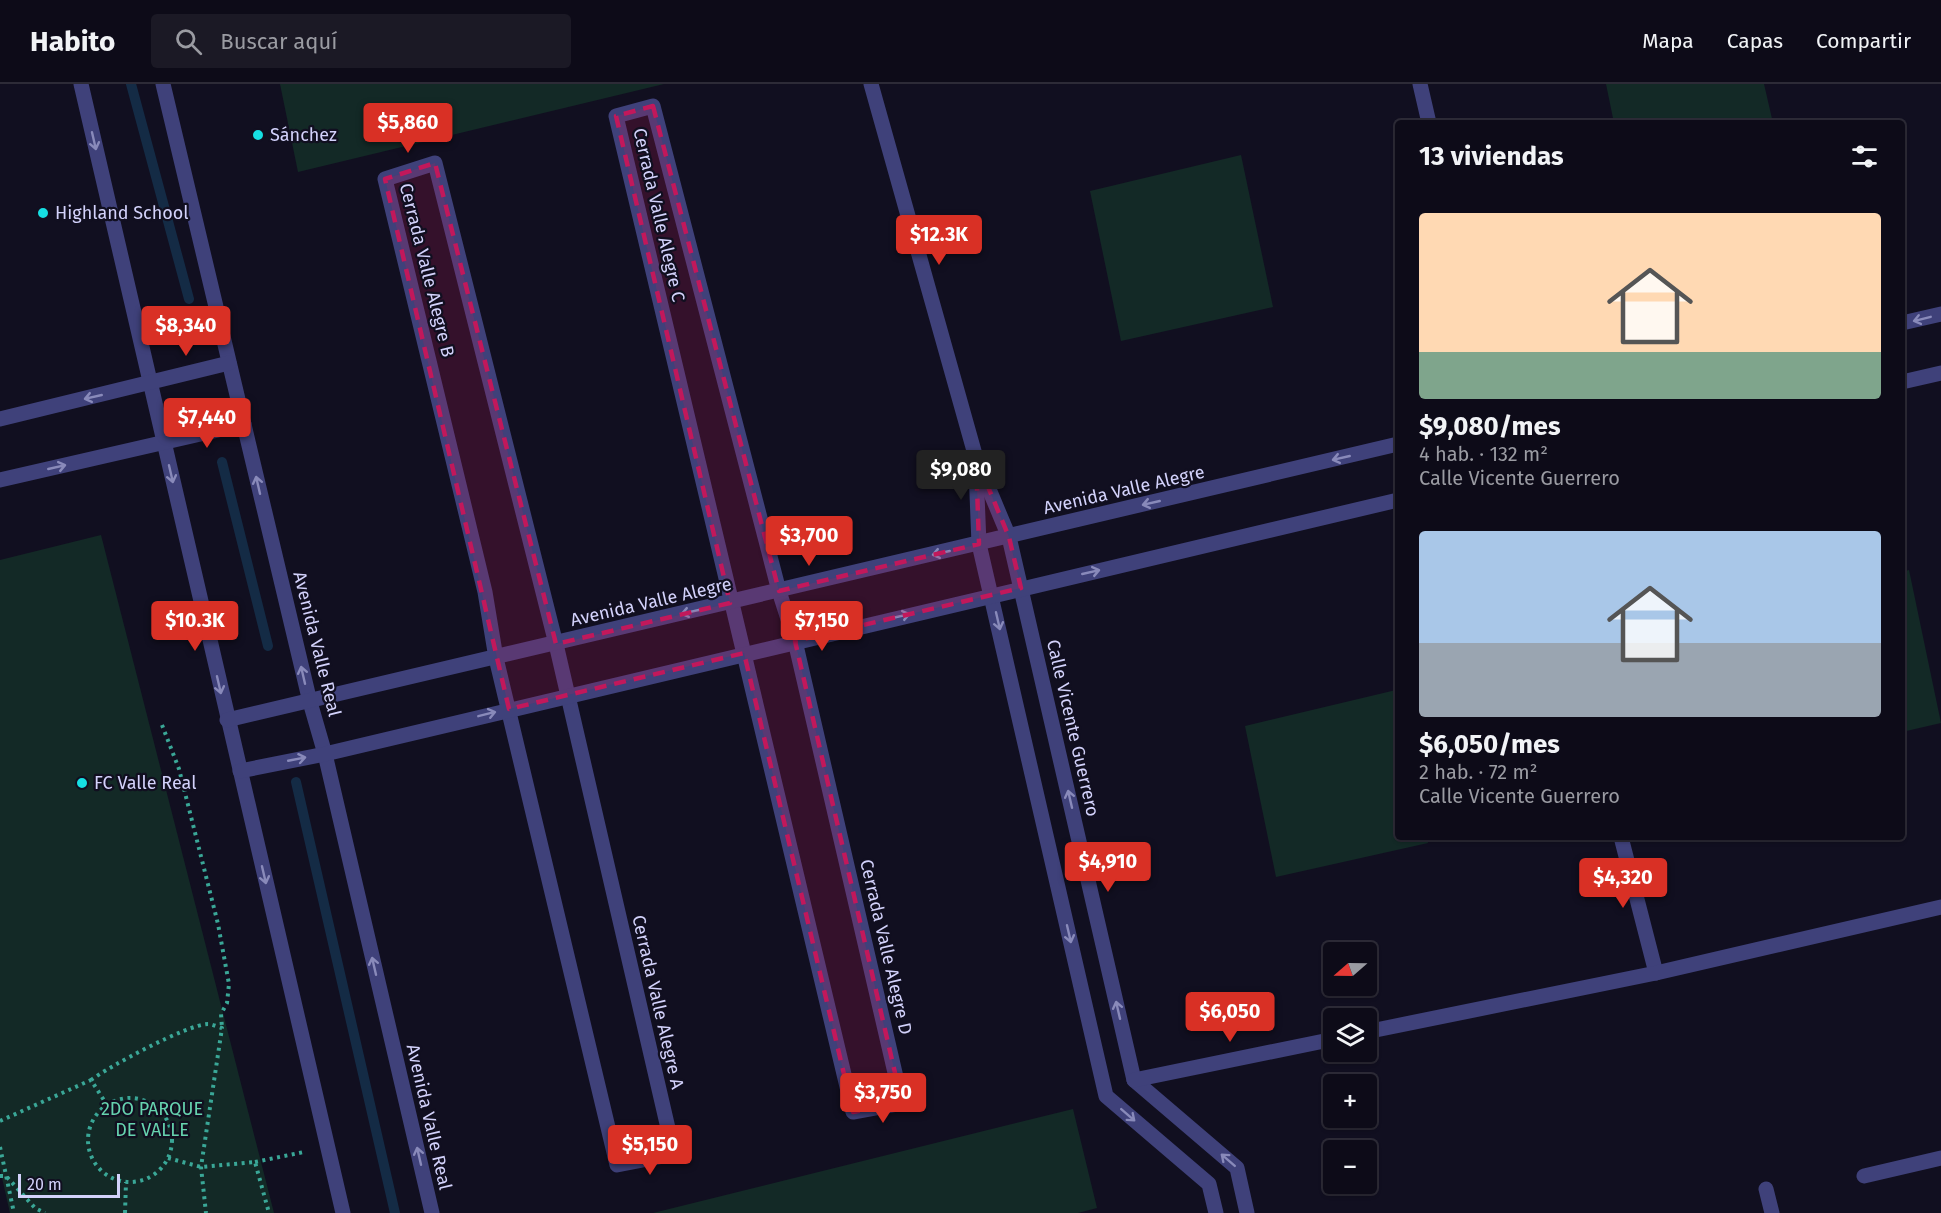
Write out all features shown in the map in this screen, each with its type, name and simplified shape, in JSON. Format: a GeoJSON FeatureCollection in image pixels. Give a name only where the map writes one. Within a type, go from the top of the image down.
{"type":"FeatureCollection","features":[{"type":"Feature","properties":{"kind":"street"},"geometry":{"type":"LineString","coordinates":[[81,84],[343,1213]]}},
{"type":"Feature","properties":{"kind":"street","name":"Avenida Valle Real"},"geometry":{"type":"LineString","coordinates":[[163,84],[310,702],[325,754],[432,1213]]}},
{"type":"Feature","properties":{"kind":"street","name":"Calle Vicente Guerrero"},"geometry":{"type":"LineString","coordinates":[[871,84],[976,458],[1009,537],[1134,1080]]}},
{"type":"Feature","properties":{"kind":"street"},"geometry":{"type":"LineString","coordinates":[[1420,84],[1428,120]]}},
{"type":"Feature","properties":{"kind":"street","name":"Cerrada Valle Alegre C"},"geometry":{"type":"LineString","coordinates":[[744,653],[730,603],[616,116],[653,106],[779,591],[795,641]]}},
{"type":"Feature","properties":{"kind":"street","name":"Cerrada Valle Alegre B"},"geometry":{"type":"LineString","coordinates":[[509,709],[496,658],[485,592],[385,179],[435,164],[556,644],[566,695]]}},
{"type":"Feature","properties":{"kind":"street"},"geometry":{"type":"LineString","coordinates":[[1905,322],[1941,314]]}},
{"type":"Feature","properties":{"kind":"street"},"geometry":{"type":"LineString","coordinates":[[0,419],[230,363]]}},
{"type":"Feature","properties":{"kind":"street"},"geometry":{"type":"LineString","coordinates":[[1905,381],[1941,373]]}},
{"type":"Feature","properties":{"kind":"street"},"geometry":{"type":"LineString","coordinates":[[0,480],[244,424]]}},
{"type":"Feature","properties":{"kind":"street","name":"Avenida Valle Alegre"},"geometry":{"type":"LineString","coordinates":[[227,720],[1395,445]]}},
{"type":"Feature","properties":{"kind":"street","name":"Calle Vicente Guerrero"},"geometry":{"type":"LineString","coordinates":[[976,458],[979,544],[1106,1096],[1209,1184],[1216,1213]]}},
{"type":"Feature","properties":{"kind":"street"},"geometry":{"type":"LineString","coordinates":[[240,771],[325,754],[566,695],[1395,501]]}},
{"type":"Feature","properties":{"kind":"street","name":"Cerrada Valle Alegre D"},"geometry":{"type":"LineString","coordinates":[[744,653],[853,1112],[902,1103],[795,641]]}},
{"type":"Feature","properties":{"kind":"street","name":"Cerrada Valle Alegre A"},"geometry":{"type":"LineString","coordinates":[[509,709],[617,1166],[674,1154],[566,695]]}},
{"type":"Feature","properties":{"kind":"street"},"geometry":{"type":"LineString","coordinates":[[1622,840],[1656,973]]}},
{"type":"Feature","properties":{"kind":"street"},"geometry":{"type":"LineString","coordinates":[[1377,1030],[1656,973],[1941,907]]}},
{"type":"Feature","properties":{"kind":"street"},"geometry":{"type":"LineString","coordinates":[[1134,1080],[1323,1041]]}},
{"type":"Feature","properties":{"kind":"street"},"geometry":{"type":"LineString","coordinates":[[1134,1080],[1237,1168],[1247,1213]]}},
{"type":"Feature","properties":{"kind":"street"},"geometry":{"type":"LineString","coordinates":[[1864,1176],[1941,1158]]}},
{"type":"Feature","properties":{"kind":"street"},"geometry":{"type":"LineString","coordinates":[[1766,1190],[1772,1213]]}},
{"type":"Feature","properties":{"kind":"path"},"geometry":{"type":"LineString","coordinates":[[162,725],[179,769],[217,915],[229,984],[227,1004],[221,1014],[222,1028],[201,1167],[206,1213]]}},
{"type":"Feature","properties":{"kind":"path"},"geometry":{"type":"LineString","coordinates":[[0,1121],[91,1080],[106,1068],[164,1040],[208,1024],[222,1028]]}},
{"type":"Feature","properties":{"kind":"path"},"geometry":{"type":"LineString","coordinates":[[91,1080],[107,1105]]}},
{"type":"Feature","properties":{"kind":"path"},"geometry":{"type":"LineString","coordinates":[[133,1098],[157,1109],[166,1119],[171,1144],[168,1158],[158,1172],[143,1180],[126,1182],[109,1177],[96,1166],[89,1150],[88,1132],[95,1117],[107,1105],[120,1099],[133,1098]]}},
{"type":"Feature","properties":{"kind":"path"},"geometry":{"type":"LineString","coordinates":[[0,1147],[14,1213]]}},
{"type":"Feature","properties":{"kind":"path"},"geometry":{"type":"LineString","coordinates":[[168,1158],[201,1167],[255,1162],[327,1147]]}},
{"type":"Feature","properties":{"kind":"path"},"geometry":{"type":"LineString","coordinates":[[255,1162],[269,1213]]}},
{"type":"Feature","properties":{"kind":"path"},"geometry":{"type":"LineString","coordinates":[[0,1176],[6,1176],[35,1208],[45,1213]]}},
{"type":"Feature","properties":{"kind":"path"},"geometry":{"type":"LineString","coordinates":[[125,1213],[126,1182]]}},
{"type":"Feature","properties":{"kind":"highlighted area"},"geometry":{"type":"Polygon","coordinates":[[[653,106],[779,591],[979,544],[976,458],[1009,537],[1021,588],[795,641],[902,1103],[853,1112],[744,653],[509,709],[385,179],[435,163],[556,644],[730,603],[616,116],[653,106]]]}},
{"type":"Feature","properties":{"kind":"green space"},"geometry":{"type":"Polygon","coordinates":[[[280,84],[664,84],[298,172],[280,84]]]}},
{"type":"Feature","properties":{"kind":"green space"},"geometry":{"type":"Polygon","coordinates":[[[1606,84],[1764,84],[1772,120],[1613,120],[1606,84]]]}},
{"type":"Feature","properties":{"kind":"green space"},"geometry":{"type":"Polygon","coordinates":[[[1241,155],[1273,307],[1121,341],[1090,191],[1241,155]]]}},
{"type":"Feature","properties":{"kind":"green space","name":"FC Valle Real"},"geometry":{"type":"Polygon","coordinates":[[[101,535],[274,1213],[10,1213],[0,1169],[0,560],[101,535]]]}},
{"type":"Feature","properties":{"kind":"green space"},"geometry":{"type":"Polygon","coordinates":[[[1909,570],[1941,723],[1905,731],[1905,571],[1909,570]]]}},
{"type":"Feature","properties":{"kind":"green space"},"geometry":{"type":"Polygon","coordinates":[[[1395,690],[1395,840],[1428,840],[1428,843],[1276,877],[1245,726],[1395,690]]]}},
{"type":"Feature","properties":{"kind":"green space"},"geometry":{"type":"Polygon","coordinates":[[[1073,1109],[1097,1208],[1078,1213],[653,1213],[1073,1109]]]}},
{"type":"Feature","properties":{"kind":"waterway"},"geometry":{"type":"LineString","coordinates":[[131,84],[189,299]]}},
{"type":"Feature","properties":{"kind":"waterway"},"geometry":{"type":"LineString","coordinates":[[222,462],[268,646]]}},
{"type":"Feature","properties":{"kind":"waterway"},"geometry":{"type":"LineString","coordinates":[[296,782],[395,1213]]}},
{"type":"Feature","properties":{"kind":"place","name":"Sánchez"},"geometry":{"type":"Point","coordinates":[258,135]}},
{"type":"Feature","properties":{"kind":"place","name":"Highland School"},"geometry":{"type":"Point","coordinates":[43,213]}},
{"type":"Feature","properties":{"kind":"place","name":"FC Valle Real"},"geometry":{"type":"Point","coordinates":[82,783]}},
{"type":"Feature","properties":{"kind":"park label","name":"2DO PARQUE DE VALLE"},"geometry":{"type":"Point","coordinates":[152,1119]}}]}
